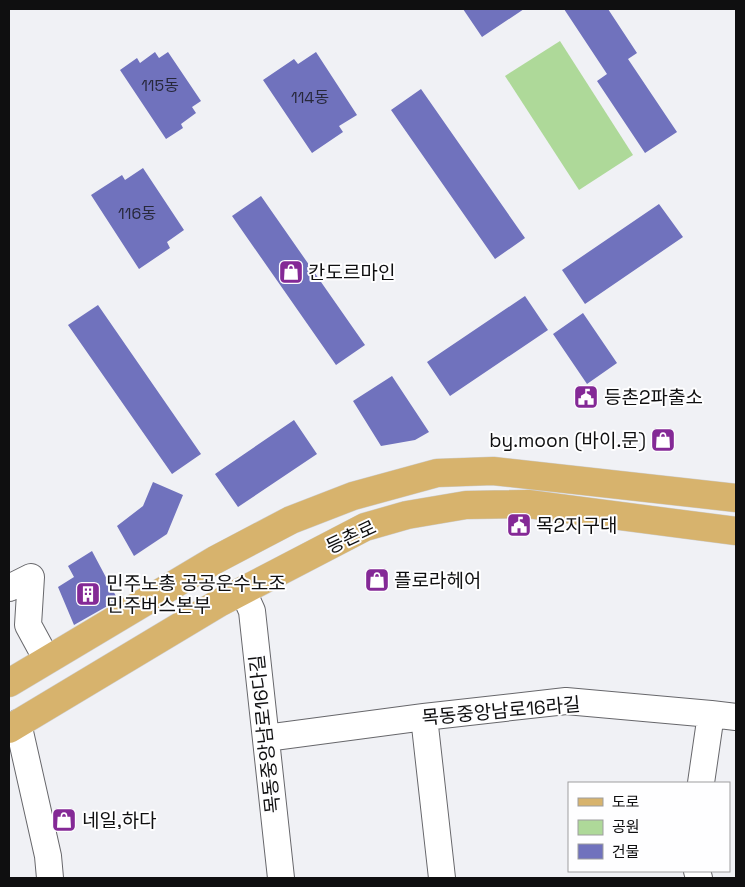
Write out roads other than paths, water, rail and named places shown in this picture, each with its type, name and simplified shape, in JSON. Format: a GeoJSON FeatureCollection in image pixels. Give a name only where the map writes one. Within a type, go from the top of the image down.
{"type":"FeatureCollection","features":[{"type":"Feature","properties":{"kind":"main road","name":"등촌로"},"geometry":{"type":"LineString","coordinates":[[9,683],[215,560],[291,520],[353,496],[437,474],[493,471],[736,498]]}},
{"type":"Feature","properties":{"kind":"main road","name":"등촌로"},"geometry":{"type":"LineString","coordinates":[[14,726],[219,603],[365,527],[406,515],[466,505],[528,504],[736,531]]}},
{"type":"Feature","properties":{"kind":"street"},"geometry":{"type":"LineString","coordinates":[[9,588],[31,577],[28,625],[47,660]]}},
{"type":"Feature","properties":{"kind":"street","name":"목동중앙남로16다길"},"geometry":{"type":"LineString","coordinates":[[243,591],[252,610],[281,878]]}},
{"type":"Feature","properties":{"kind":"street","name":"목동중앙남로16라길"},"geometry":{"type":"LineString","coordinates":[[266,738],[424,717],[566,701],[724,716]]}},
{"type":"Feature","properties":{"kind":"street"},"geometry":{"type":"LineString","coordinates":[[701,782],[724,716]]}},
{"type":"Feature","properties":{"kind":"street"},"geometry":{"type":"LineString","coordinates":[[424,717],[442,878]]}},
{"type":"Feature","properties":{"kind":"street"},"geometry":{"type":"LineString","coordinates":[[14,726],[48,856],[50,878]]}},
{"type":"Feature","properties":{"kind":"place","name":"칸도르마인"},"geometry":{"type":"Point","coordinates":[291,272]}},
{"type":"Feature","properties":{"kind":"place","name":"등촌2파출소"},"geometry":{"type":"Point","coordinates":[586,397]}},
{"type":"Feature","properties":{"kind":"place","name":"by.moon (바이.문)"},"geometry":{"type":"Point","coordinates":[663,440]}},
{"type":"Feature","properties":{"kind":"place","name":"목2지구대"},"geometry":{"type":"Point","coordinates":[519,525]}},
{"type":"Feature","properties":{"kind":"place","name":"플로라헤어"},"geometry":{"type":"Point","coordinates":[377,580]}},
{"type":"Feature","properties":{"kind":"place","name":"민주노총 공공운수노조 민주버스본부"},"geometry":{"type":"Point","coordinates":[88,594]}},
{"type":"Feature","properties":{"kind":"place","name":"네일,하다"},"geometry":{"type":"Point","coordinates":[64,820]}}]}
